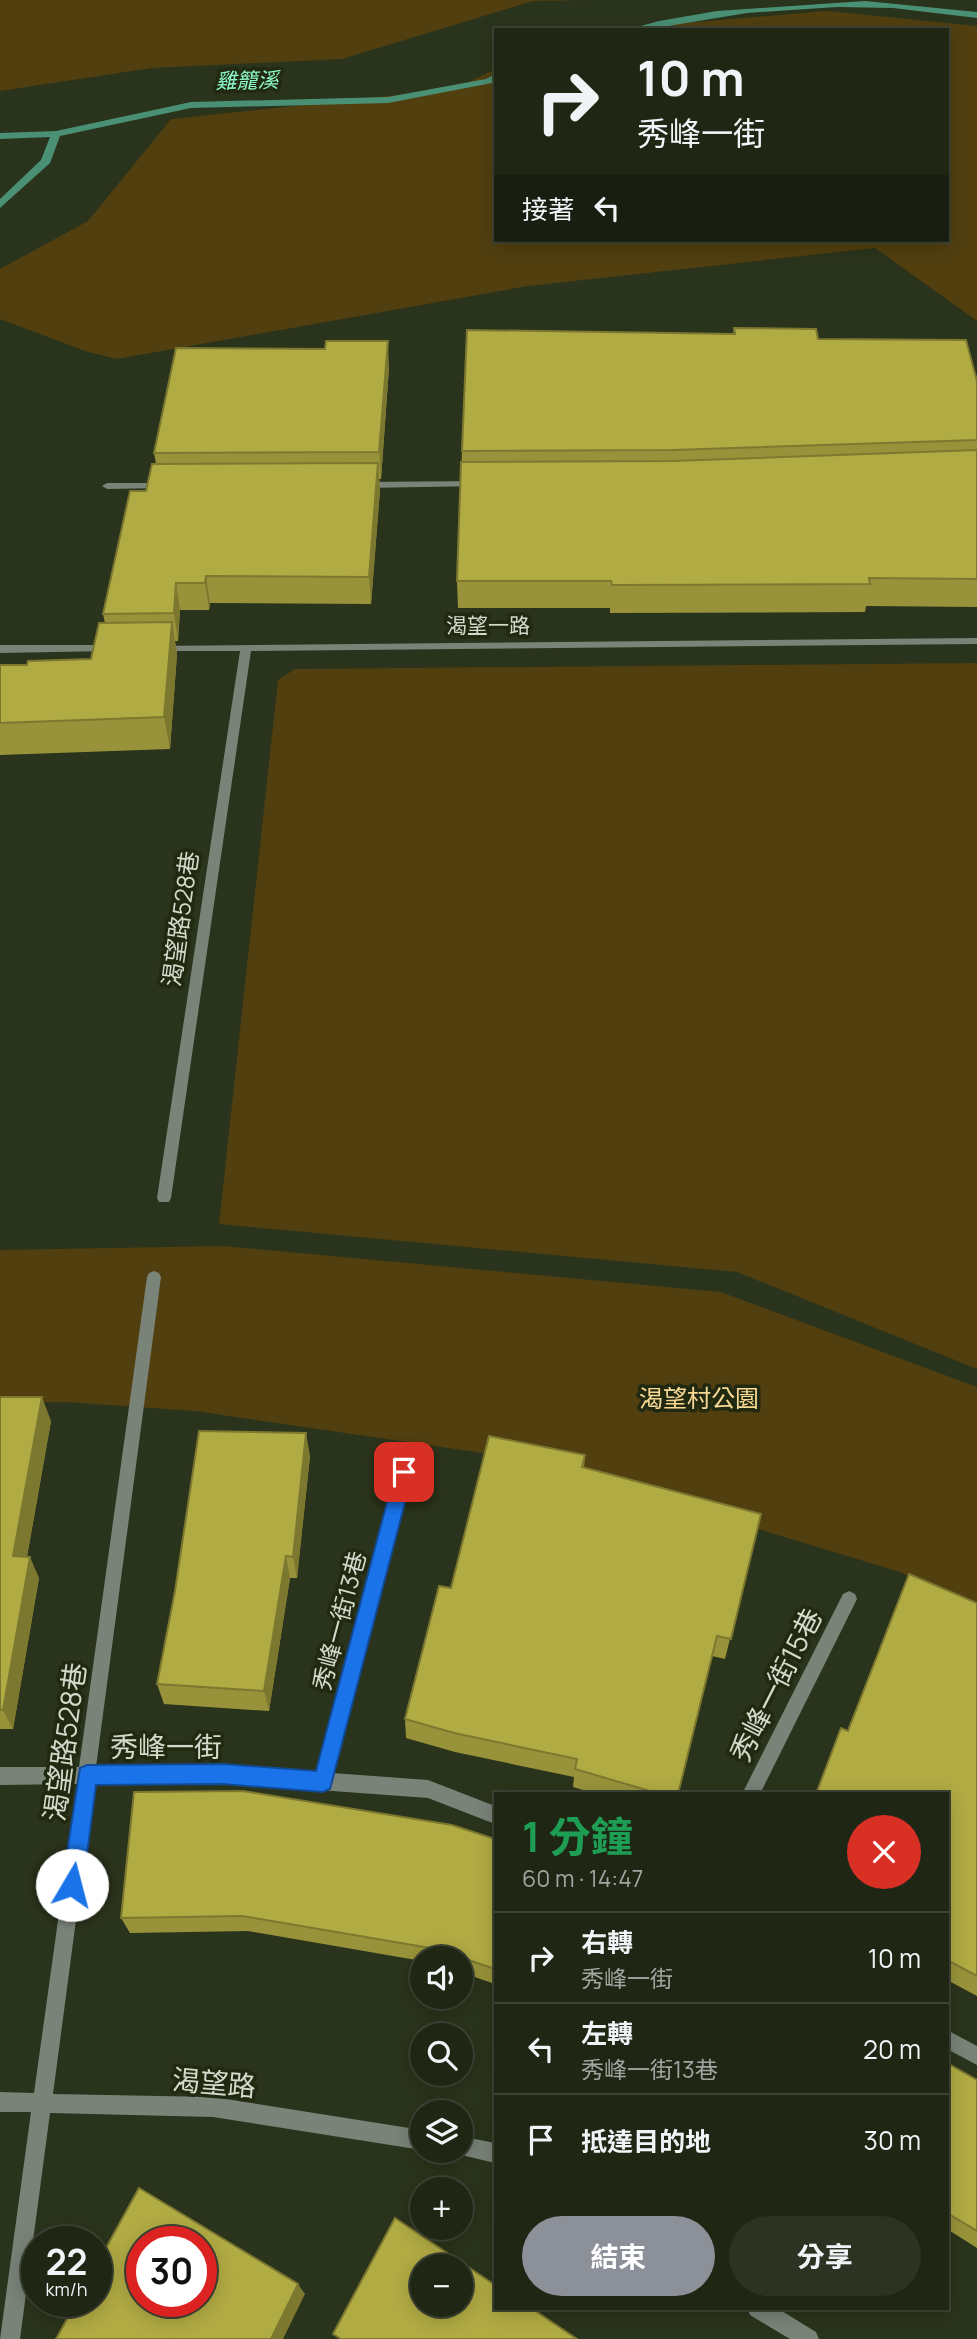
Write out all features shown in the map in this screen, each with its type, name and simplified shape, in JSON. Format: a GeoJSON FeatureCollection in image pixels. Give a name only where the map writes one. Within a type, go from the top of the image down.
{"type":"FeatureCollection","features":[{"type":"Feature","properties":{"kind":"street"},"geometry":{"type":"LineString","coordinates":[[355,485],[492,484]]}},
{"type":"Feature","properties":{"kind":"street"},"geometry":{"type":"LineString","coordinates":[[107,486],[175,486]]}},
{"type":"Feature","properties":{"kind":"street","name":"渴望一路"},"geometry":{"type":"LineString","coordinates":[[150,648],[977,641]]}},
{"type":"Feature","properties":{"kind":"street","name":"渴望路528巷"},"geometry":{"type":"LineString","coordinates":[[164,1198],[246,647]]}},
{"type":"Feature","properties":{"kind":"street"},"geometry":{"type":"LineString","coordinates":[[0,649],[123,648]]}},
{"type":"Feature","properties":{"kind":"street","name":"渴望路528巷"},"geometry":{"type":"LineString","coordinates":[[10,2339],[155,1277]]}},
{"type":"Feature","properties":{"kind":"street","name":"秀峰一街13巷"},"geometry":{"type":"LineString","coordinates":[[323,1782],[404,1472]]}},
{"type":"Feature","properties":{"kind":"street","name":"秀峰一街15巷"},"geometry":{"type":"LineString","coordinates":[[752,1792],[849,1599]]}},
{"type":"Feature","properties":{"kind":"street","name":"秀峰一街"},"geometry":{"type":"LineString","coordinates":[[0,1776],[223,1774],[428,1789],[494,1815]]}},
{"type":"Feature","properties":{"kind":"street"},"geometry":{"type":"LineString","coordinates":[[949,2040],[977,2056]]}},
{"type":"Feature","properties":{"kind":"street","name":"渴望路"},"geometry":{"type":"LineString","coordinates":[[0,2102],[213,2107],[410,2138]]}},
{"type":"Feature","properties":{"kind":"street"},"geometry":{"type":"LineString","coordinates":[[473,2149],[494,2153]]}},
{"type":"Feature","properties":{"kind":"street"},"geometry":{"type":"LineString","coordinates":[[760,2310],[809,2339]]}},
{"type":"Feature","properties":{"kind":"green space"},"geometry":{"type":"Polygon","coordinates":[[[0,0],[588,0],[533,1],[342,59],[152,68],[0,91],[0,0]]]}},
{"type":"Feature","properties":{"kind":"green space"},"geometry":{"type":"Polygon","coordinates":[[[828,11],[977,26],[977,321],[875,248],[528,286],[117,359],[88,352],[0,319],[0,269],[88,221],[171,119],[455,89],[494,70],[494,242],[949,242],[949,28],[625,28],[828,11]]]}},
{"type":"Feature","properties":{"kind":"green space"},"geometry":{"type":"Polygon","coordinates":[[[977,663],[977,1369],[737,1272],[219,1224],[278,680],[295,669],[977,663]]]}},
{"type":"Feature","properties":{"kind":"green space","name":"渴望村公園"},"geometry":{"type":"Polygon","coordinates":[[[223,1246],[721,1292],[977,1387],[977,1611],[900,1572],[530,1460],[195,1411],[65,1402],[0,1402],[0,1250],[223,1246]]]}},
{"type":"Feature","properties":{"kind":"building"},"geometry":{"type":"Polygon","coordinates":[[[734,328],[816,329],[818,339],[966,340],[977,381],[977,440],[673,450],[462,451],[467,330],[735,334],[734,328]]]}},
{"type":"Feature","properties":{"kind":"building"},"geometry":{"type":"Polygon","coordinates":[[[326,341],[388,341],[379,452],[154,453],[176,348],[325,349],[326,341]]]}},
{"type":"Feature","properties":{"kind":"building"},"geometry":{"type":"Polygon","coordinates":[[[977,450],[977,579],[869,578],[870,584],[612,585],[611,581],[457,581],[461,462],[673,461],[977,450]]]}},
{"type":"Feature","properties":{"kind":"building"},"geometry":{"type":"Polygon","coordinates":[[[378,463],[369,577],[206,576],[205,583],[176,583],[174,613],[103,614],[130,491],[146,491],[152,464],[378,463]]]}},
{"type":"Feature","properties":{"kind":"building"},"geometry":{"type":"Polygon","coordinates":[[[172,622],[164,717],[0,723],[0,665],[27,665],[28,661],[91,659],[99,623],[172,622]]]}},
{"type":"Feature","properties":{"kind":"building"},"geometry":{"type":"Polygon","coordinates":[[[0,1397],[42,1397],[13,1556],[30,1557],[3,1710],[0,1710],[0,1397]]]}},
{"type":"Feature","properties":{"kind":"building"},"geometry":{"type":"Polygon","coordinates":[[[199,1431],[306,1433],[293,1557],[286,1556],[264,1691],[157,1684],[175,1591],[199,1431]]]}},
{"type":"Feature","properties":{"kind":"building"},"geometry":{"type":"Polygon","coordinates":[[[489,1436],[585,1455],[582,1467],[761,1514],[731,1639],[717,1636],[678,1792],[653,1792],[575,1769],[577,1759],[454,1733],[405,1719],[439,1586],[451,1588],[489,1436]]]}},
{"type":"Feature","properties":{"kind":"building"},"geometry":{"type":"Polygon","coordinates":[[[909,1574],[977,1603],[977,1976],[949,1961],[949,1792],[817,1792],[841,1728],[848,1731],[909,1574]]]}},
{"type":"Feature","properties":{"kind":"building"},"geometry":{"type":"Polygon","coordinates":[[[243,1791],[452,1825],[494,1839],[494,1969],[473,1962],[473,1946],[418,1946],[242,1916],[121,1918],[134,1792],[243,1791]]]}},
{"type":"Feature","properties":{"kind":"building"},"geometry":{"type":"Polygon","coordinates":[[[949,2064],[977,2080],[977,2231],[949,2214],[949,2064]]]}},
{"type":"Feature","properties":{"kind":"building"},"geometry":{"type":"Polygon","coordinates":[[[139,2188],[202,2226],[126,2226],[126,2317],[217,2317],[217,2235],[298,2284],[271,2339],[56,2339],[68,2317],[112,2317],[112,2237],[139,2188]]]}},
{"type":"Feature","properties":{"kind":"building"},"geometry":{"type":"Polygon","coordinates":[[[395,2218],[410,2228],[410,2240],[428,2240],[449,2254],[410,2254],[410,2317],[473,2317],[473,2270],[494,2284],[494,2310],[534,2310],[577,2339],[341,2339],[333,2334],[395,2218]]]}},
{"type":"Feature","properties":{"kind":"waterway","name":"雞籠溪"},"geometry":{"type":"LineString","coordinates":[[639,28],[747,10],[807,6],[879,4],[977,15]]}},
{"type":"Feature","properties":{"kind":"waterway","name":"雞籠溪"},"geometry":{"type":"LineString","coordinates":[[56,134],[191,105],[388,100],[489,81],[494,78]]}},
{"type":"Feature","properties":{"kind":"waterway","name":"雞籠溪"},"geometry":{"type":"LineString","coordinates":[[0,136],[56,134]]}},
{"type":"Feature","properties":{"kind":"waterway"},"geometry":{"type":"LineString","coordinates":[[0,205],[46,161],[56,134]]}},
{"type":"Feature","properties":{"kind":"route"},"geometry":{"type":"LineString","coordinates":[[72,1885],[87,1775],[223,1774],[323,1782],[404,1472]]}}]}
